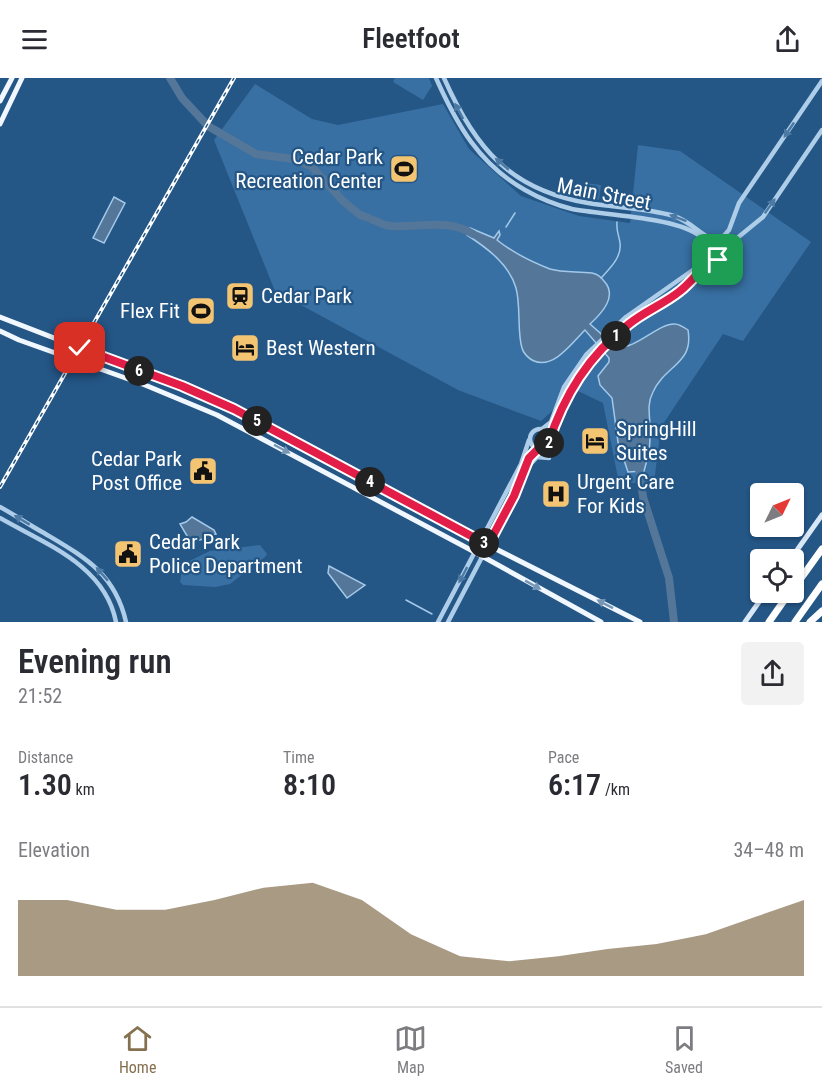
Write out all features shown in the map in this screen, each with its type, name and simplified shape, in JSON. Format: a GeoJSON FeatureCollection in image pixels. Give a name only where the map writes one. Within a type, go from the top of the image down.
{"type":"FeatureCollection","features":[{"type":"Feature","properties":{"kind":"highway"},"geometry":{"type":"LineString","coordinates":[[804,574],[822,549]]}},
{"type":"Feature","properties":{"kind":"highway"},"geometry":{"type":"LineString","coordinates":[[795,622],[822,584]]}},
{"type":"Feature","properties":{"kind":"highway"},"geometry":{"type":"LineString","coordinates":[[769,622],[782,603]]}},
{"type":"Feature","properties":{"kind":"highway"},"geometry":{"type":"LineString","coordinates":[[810,622],[822,611]]}},
{"type":"Feature","properties":{"kind":"main road"},"geometry":{"type":"LineString","coordinates":[[0,101],[12,78]]}},
{"type":"Feature","properties":{"kind":"main road"},"geometry":{"type":"LineString","coordinates":[[0,124],[22,78]]}},
{"type":"Feature","properties":{"kind":"main road"},"geometry":{"type":"LineString","coordinates":[[0,317],[182,386],[228,406],[488,545],[640,622]]}},
{"type":"Feature","properties":{"kind":"main road"},"geometry":{"type":"LineString","coordinates":[[0,331],[145,385],[217,415],[475,552],[601,622]]}},
{"type":"Feature","properties":{"kind":"main road"},"geometry":{"type":"LineString","coordinates":[[798,549],[822,515]]}},
{"type":"Feature","properties":{"kind":"main road"},"geometry":{"type":"LineString","coordinates":[[745,622],[758,603]]}},
{"type":"Feature","properties":{"kind":"street","name":"Main Street"},"geometry":{"type":"LineString","coordinates":[[436,78],[459,127],[473,146],[496,169],[524,190],[569,208],[665,223],[688,229],[704,240],[708,250]]}},
{"type":"Feature","properties":{"kind":"street","name":"Main Street"},"geometry":{"type":"LineString","coordinates":[[444,78],[459,112],[479,141],[500,163],[527,184],[557,197],[673,216],[692,225],[713,240]]}},
{"type":"Feature","properties":{"kind":"street"},"geometry":{"type":"LineString","coordinates":[[438,622],[521,464],[534,430],[542,429],[551,422],[564,387],[586,356],[633,312],[700,265],[713,240],[721,238],[729,231],[740,202],[822,81]]}},
{"type":"Feature","properties":{"kind":"street"},"geometry":{"type":"LineString","coordinates":[[448,622],[514,496],[529,458],[538,449],[545,447],[550,440],[566,397],[591,361],[639,317],[676,295],[693,282],[706,266],[726,257],[729,247],[736,239],[763,217],[822,130]]}},
{"type":"Feature","properties":{"kind":"street"},"geometry":{"type":"LineString","coordinates":[[473,146],[479,141]]}},
{"type":"Feature","properties":{"kind":"street"},"geometry":{"type":"LineString","coordinates":[[524,190],[527,184]]}},
{"type":"Feature","properties":{"kind":"street"},"geometry":{"type":"LineString","coordinates":[[605,214],[606,206]]}},
{"type":"Feature","properties":{"kind":"street"},"geometry":{"type":"LineString","coordinates":[[721,238],[729,247]]}},
{"type":"Feature","properties":{"kind":"street"},"geometry":{"type":"LineString","coordinates":[[708,250],[711,257],[716,260]]}},
{"type":"Feature","properties":{"kind":"street"},"geometry":{"type":"LineString","coordinates":[[542,429],[548,433],[550,440]]}},
{"type":"Feature","properties":{"kind":"street"},"geometry":{"type":"LineString","coordinates":[[529,440],[532,446],[538,449]]}},
{"type":"Feature","properties":{"kind":"street"},"geometry":{"type":"LineString","coordinates":[[523,475],[532,460],[540,457],[549,458]]}},
{"type":"Feature","properties":{"kind":"street"},"geometry":{"type":"LineString","coordinates":[[0,507],[95,566],[116,594],[126,622]]}},
{"type":"Feature","properties":{"kind":"street"},"geometry":{"type":"LineString","coordinates":[[0,518],[68,556],[88,570],[108,598],[116,622]]}},
{"type":"Feature","properties":{"kind":"shaded area"},"geometry":{"type":"Polygon","coordinates":[[[395,78],[429,78],[432,86],[423,100],[393,82],[395,78]]]}},
{"type":"Feature","properties":{"kind":"shaded area"},"geometry":{"type":"Polygon","coordinates":[[[255,84],[312,119],[338,125],[443,104],[469,149],[521,196],[579,216],[630,223],[638,145],[680,151],[811,242],[743,341],[723,334],[661,427],[654,483],[619,483],[603,403],[576,390],[541,421],[458,390],[275,291],[214,140],[255,84]]]}},
{"type":"Feature","properties":{"kind":"shaded area"},"geometry":{"type":"Polygon","coordinates":[[[585,183],[601,185],[599,200],[582,198],[585,183]]]}},
{"type":"Feature","properties":{"kind":"shaded area"},"geometry":{"type":"Polygon","coordinates":[[[114,197],[125,203],[104,243],[93,238],[114,197]]]}},
{"type":"Feature","properties":{"kind":"shaded area"},"geometry":{"type":"Polygon","coordinates":[[[470,228],[494,238],[499,231],[500,235],[497,240],[522,256],[550,269],[592,273],[600,277],[608,287],[609,298],[603,310],[590,324],[616,347],[631,345],[668,325],[677,324],[688,330],[687,350],[658,383],[651,398],[650,443],[644,471],[628,472],[618,442],[612,398],[600,385],[598,376],[609,362],[609,358],[585,330],[568,348],[549,361],[534,361],[528,357],[521,342],[517,295],[513,279],[496,257],[467,235],[466,229],[470,228]]]}},
{"type":"Feature","properties":{"kind":"shaded area"},"geometry":{"type":"Polygon","coordinates":[[[192,517],[214,530],[216,534],[190,541],[180,524],[192,517]]]}},
{"type":"Feature","properties":{"kind":"shaded area"},"geometry":{"type":"Polygon","coordinates":[[[260,545],[267,554],[265,557],[230,584],[215,587],[183,585],[180,582],[183,564],[210,551],[260,545]]]}},
{"type":"Feature","properties":{"kind":"shaded area"},"geometry":{"type":"Polygon","coordinates":[[[329,566],[365,585],[347,598],[328,573],[329,566]]]}},
{"type":"Feature","properties":{"kind":"waterway"},"geometry":{"type":"LineString","coordinates":[[170,78],[182,98],[208,126],[256,154],[293,159],[311,166],[343,201],[360,215],[369,218]]}},
{"type":"Feature","properties":{"kind":"waterway"},"geometry":{"type":"LineString","coordinates":[[506,227],[515,213]]}},
{"type":"Feature","properties":{"kind":"waterway"},"geometry":{"type":"LineString","coordinates":[[373,220],[391,226],[454,226],[473,234]]}},
{"type":"Feature","properties":{"kind":"waterway"},"geometry":{"type":"LineString","coordinates":[[601,278],[615,262],[619,253],[617,222]]}},
{"type":"Feature","properties":{"kind":"waterway"},"geometry":{"type":"LineString","coordinates":[[638,462],[643,497],[669,578],[674,622]]}},
{"type":"Feature","properties":{"kind":"waterway"},"geometry":{"type":"LineString","coordinates":[[406,600],[432,614]]}},
{"type":"Feature","properties":{"kind":"railway"},"geometry":{"type":"LineString","coordinates":[[0,487],[234,78]]}},
{"type":"Feature","properties":{"kind":"place","name":"Cedar Park Recreation Center"},"geometry":{"type":"Point","coordinates":[404,169]}},
{"type":"Feature","properties":{"kind":"place","name":"Cedar Park"},"geometry":{"type":"Point","coordinates":[240,296]}},
{"type":"Feature","properties":{"kind":"place","name":"Flex Fit"},"geometry":{"type":"Point","coordinates":[201,311]}},
{"type":"Feature","properties":{"kind":"place","name":"Best Western"},"geometry":{"type":"Point","coordinates":[245,348]}},
{"type":"Feature","properties":{"kind":"place","name":"SpringHill Suites"},"geometry":{"type":"Point","coordinates":[595,441]}},
{"type":"Feature","properties":{"kind":"place","name":"Cedar Park Post Office"},"geometry":{"type":"Point","coordinates":[203,471]}},
{"type":"Feature","properties":{"kind":"place","name":"Urgent Care For Kids"},"geometry":{"type":"Point","coordinates":[556,494]}},
{"type":"Feature","properties":{"kind":"place","name":"Cedar Park Police Department"},"geometry":{"type":"Point","coordinates":[128,554]}},
{"type":"Feature","properties":{"kind":"route"},"geometry":{"type":"LineString","coordinates":[[80,348],[182,386],[234,409],[488,545],[514,496],[527,461],[538,449],[550,442],[566,397],[591,361],[629,324],[676,295],[693,282],[708,264],[718,260]]}}]}
